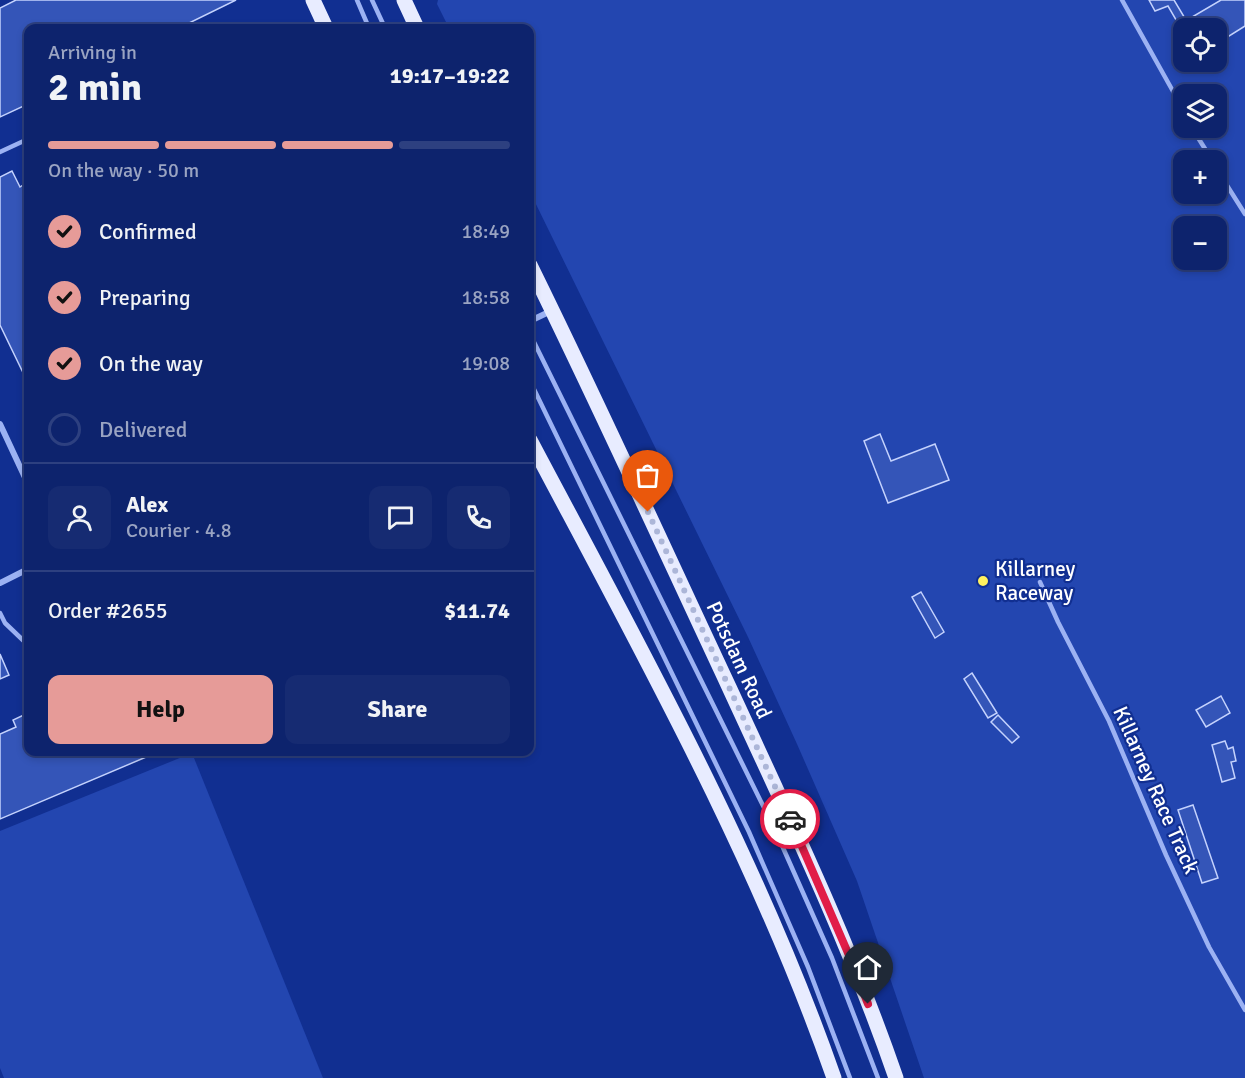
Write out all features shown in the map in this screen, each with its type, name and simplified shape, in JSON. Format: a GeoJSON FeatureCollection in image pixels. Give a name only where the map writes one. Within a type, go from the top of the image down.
{"type":"FeatureCollection","features":[{"type":"Feature","properties":{"kind":"main road"},"geometry":{"type":"LineString","coordinates":[[313,0],[324,24]]}},
{"type":"Feature","properties":{"kind":"main road"},"geometry":{"type":"LineString","coordinates":[[407,3],[415,24]]}},
{"type":"Feature","properties":{"kind":"main road","name":"Potsdam Road"},"geometry":{"type":"LineString","coordinates":[[534,273],[579,363],[803,847],[851,960],[896,1078]]}},
{"type":"Feature","properties":{"kind":"main road"},"geometry":{"type":"LineString","coordinates":[[534,448],[630,628],[734,836],[786,955],[834,1078]]}},
{"type":"Feature","properties":{"kind":"street"},"geometry":{"type":"LineString","coordinates":[[534,319],[552,310]]}},
{"type":"Feature","properties":{"kind":"street"},"geometry":{"type":"LineString","coordinates":[[0,424],[24,475]]}},
{"type":"Feature","properties":{"kind":"street"},"geometry":{"type":"LineString","coordinates":[[0,583],[24,571]]}},
{"type":"Feature","properties":{"kind":"lane"},"geometry":{"type":"LineString","coordinates":[[357,0],[367,24]]}},
{"type":"Feature","properties":{"kind":"lane"},"geometry":{"type":"LineString","coordinates":[[372,0],[383,24]]}},
{"type":"Feature","properties":{"kind":"lane"},"geometry":{"type":"LineString","coordinates":[[1122,0],[1173,91]]}},
{"type":"Feature","properties":{"kind":"lane"},"geometry":{"type":"LineString","coordinates":[[0,152],[24,141]]}},
{"type":"Feature","properties":{"kind":"lane"},"geometry":{"type":"LineString","coordinates":[[1227,185],[1245,214]]}},
{"type":"Feature","properties":{"kind":"lane"},"geometry":{"type":"LineString","coordinates":[[534,342],[776,832],[832,958],[878,1078]]}},
{"type":"Feature","properties":{"kind":"lane"},"geometry":{"type":"LineString","coordinates":[[534,389],[749,832],[808,967],[850,1078]]}},
{"type":"Feature","properties":{"kind":"lane","name":"Killarney Race Track"},"geometry":{"type":"LineString","coordinates":[[1040,582],[1109,721],[1166,855],[1209,947],[1245,1010]]}},
{"type":"Feature","properties":{"kind":"lane"},"geometry":{"type":"LineString","coordinates":[[0,613],[5,623],[24,641]]}},
{"type":"Feature","properties":{"kind":"shaded area","name":"Killarney Raceway"},"geometry":{"type":"Polygon","coordinates":[[[438,0],[1245,0],[1245,1078],[924,1078],[857,881],[797,744],[748,637],[534,200],[534,24],[447,24],[437,4],[438,0]]]}},
{"type":"Feature","properties":{"kind":"shaded area"},"geometry":{"type":"Polygon","coordinates":[[[185,756],[193,756],[323,1078],[4,1078],[0,1068],[0,831],[185,756]]]}},
{"type":"Feature","properties":{"kind":"building"},"geometry":{"type":"Polygon","coordinates":[[[16,0],[236,0],[187,24],[24,24],[24,106],[0,117],[0,8],[16,0]]]}},
{"type":"Feature","properties":{"kind":"building"},"geometry":{"type":"Polygon","coordinates":[[[1149,0],[1174,0],[1185,18],[1175,18],[1168,6],[1155,11],[1149,0]]]}},
{"type":"Feature","properties":{"kind":"building"},"geometry":{"type":"Polygon","coordinates":[[[1221,0],[1245,0],[1245,26],[1227,37],[1227,18],[1190,18],[1221,0]]]}},
{"type":"Feature","properties":{"kind":"building"},"geometry":{"type":"Polygon","coordinates":[[[12,171],[20,187],[23,185],[24,187],[24,375],[0,325],[0,177],[12,171]]]}},
{"type":"Feature","properties":{"kind":"building"},"geometry":{"type":"Polygon","coordinates":[[[880,434],[891,461],[935,444],[949,480],[888,503],[864,441],[880,434]]]}},
{"type":"Feature","properties":{"kind":"building"},"geometry":{"type":"Polygon","coordinates":[[[921,592],[944,632],[935,638],[912,597],[921,592]]]}},
{"type":"Feature","properties":{"kind":"building"},"geometry":{"type":"Polygon","coordinates":[[[0,654],[9,675],[0,679],[0,654]]]}},
{"type":"Feature","properties":{"kind":"building"},"geometry":{"type":"Polygon","coordinates":[[[972,673],[997,713],[988,718],[964,679],[972,673]]]}},
{"type":"Feature","properties":{"kind":"building"},"geometry":{"type":"Polygon","coordinates":[[[1221,696],[1230,713],[1206,727],[1196,710],[1221,696]]]}},
{"type":"Feature","properties":{"kind":"building"},"geometry":{"type":"Polygon","coordinates":[[[24,715],[24,756],[149,756],[0,819],[0,734],[16,727],[13,720],[24,715]]]}},
{"type":"Feature","properties":{"kind":"building"},"geometry":{"type":"Polygon","coordinates":[[[998,715],[1019,737],[1012,743],[991,722],[998,715]]]}},
{"type":"Feature","properties":{"kind":"building"},"geometry":{"type":"Polygon","coordinates":[[[1225,741],[1228,749],[1233,747],[1236,761],[1231,762],[1235,778],[1222,782],[1212,745],[1225,741]]]}},
{"type":"Feature","properties":{"kind":"building"},"geometry":{"type":"Polygon","coordinates":[[[1193,805],[1218,878],[1202,883],[1178,810],[1193,805]]]}},
{"type":"Feature","properties":{"kind":"way so far"},"geometry":{"type":"LineString","coordinates":[[648,512],[790,819]]}},
{"type":"Feature","properties":{"kind":"place","name":"Killarney Raceway"},"geometry":{"type":"Point","coordinates":[983,581]}},
{"type":"Feature","properties":{"kind":"route"},"geometry":{"type":"LineString","coordinates":[[790,819],[868,1004]]}}]}
